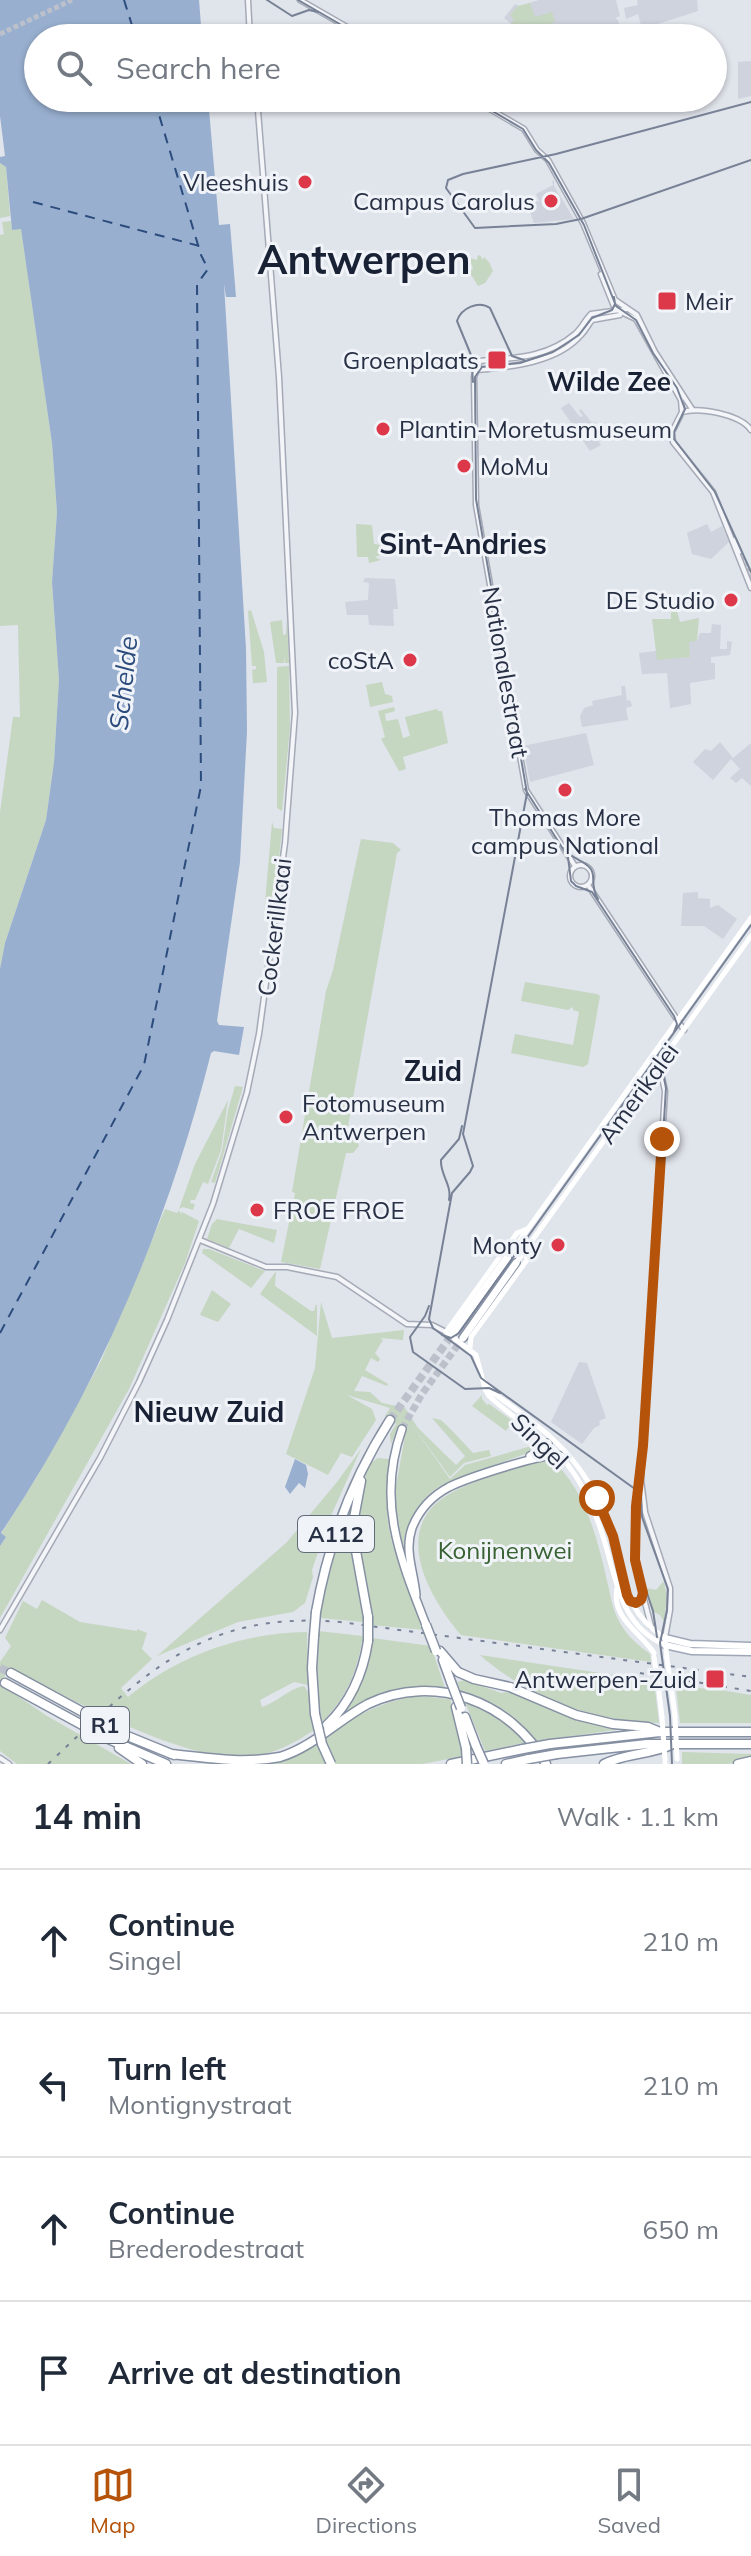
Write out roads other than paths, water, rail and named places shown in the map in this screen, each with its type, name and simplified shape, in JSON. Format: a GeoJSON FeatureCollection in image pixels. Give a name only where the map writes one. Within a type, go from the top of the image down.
{"type":"FeatureCollection","features":[{"type":"Feature","properties":{"kind":"highway","name":"Amerikalei"},"geometry":{"type":"LineString","coordinates":[[450,1332],[512,1260]]}},
{"type":"Feature","properties":{"kind":"highway","name":"Amerikalei"},"geometry":{"type":"LineString","coordinates":[[463,1338],[512,1260]]}},
{"type":"Feature","properties":{"kind":"highway","name":"A112"},"geometry":{"type":"LineString","coordinates":[[331,1764],[322,1744],[315,1714],[312,1668],[316,1612],[334,1540],[350,1495],[390,1420]]}},
{"type":"Feature","properties":{"kind":"highway","name":"A112"},"geometry":{"type":"LineString","coordinates":[[402,1429],[390,1482],[397,1543],[459,1708],[484,1764]]}},
{"type":"Feature","properties":{"kind":"highway"},"geometry":{"type":"LineString","coordinates":[[518,1463],[540,1452],[548,1443]]}},
{"type":"Feature","properties":{"kind":"highway"},"geometry":{"type":"LineString","coordinates":[[416,1595],[409,1544],[410,1532],[421,1511],[449,1487],[554,1453],[561,1456]]}},
{"type":"Feature","properties":{"kind":"highway"},"geometry":{"type":"LineString","coordinates":[[296,1750],[327,1726],[343,1708],[357,1683],[368,1641],[368,1617],[352,1529],[366,1461]]}},
{"type":"Feature","properties":{"kind":"highway"},"geometry":{"type":"LineString","coordinates":[[397,1543],[399,1557],[428,1626]]}},
{"type":"Feature","properties":{"kind":"highway"},"geometry":{"type":"LineString","coordinates":[[438,1651],[463,1675],[510,1687],[585,1718],[648,1727],[660,1732]]}},
{"type":"Feature","properties":{"kind":"highway","name":"R1"},"geometry":{"type":"LineString","coordinates":[[11,1673],[125,1735],[202,1764]]}},
{"type":"Feature","properties":{"kind":"highway","name":"R1"},"geometry":{"type":"LineString","coordinates":[[5,1683],[106,1738],[166,1764]]}},
{"type":"Feature","properties":{"kind":"highway"},"geometry":{"type":"LineString","coordinates":[[171,1754],[241,1762],[265,1760],[296,1750],[376,1701],[406,1693],[433,1692],[469,1698],[497,1711],[528,1737],[546,1764]]}},
{"type":"Feature","properties":{"kind":"highway"},"geometry":{"type":"LineString","coordinates":[[459,1708],[467,1764]]}},
{"type":"Feature","properties":{"kind":"highway"},"geometry":{"type":"LineString","coordinates":[[451,1764],[550,1744],[660,1732],[751,1732]]}},
{"type":"Feature","properties":{"kind":"highway"},"geometry":{"type":"LineString","coordinates":[[106,1738],[142,1764]]}},
{"type":"Feature","properties":{"kind":"highway"},"geometry":{"type":"LineString","coordinates":[[604,1764],[632,1753],[661,1749],[674,1743]]}},
{"type":"Feature","properties":{"kind":"highway"},"geometry":{"type":"LineString","coordinates":[[506,1764],[607,1747],[674,1743],[751,1744]]}},
{"type":"Feature","properties":{"kind":"highway"},"geometry":{"type":"LineString","coordinates":[[738,1764],[751,1761]]}},
{"type":"Feature","properties":{"kind":"main road","name":"Amerikalei"},"geometry":{"type":"LineString","coordinates":[[512,1260],[527,1229],[751,918]]}},
{"type":"Feature","properties":{"kind":"main road","name":"Amerikalei"},"geometry":{"type":"LineString","coordinates":[[512,1260],[526,1250],[751,936]]}},
{"type":"Feature","properties":{"kind":"main road","name":"Amerikalei"},"geometry":{"type":"LineString","coordinates":[[450,1332],[517,1233],[527,1229]]}},
{"type":"Feature","properties":{"kind":"main road","name":"Amerikalei"},"geometry":{"type":"LineString","coordinates":[[470,1349],[471,1337],[527,1260],[526,1250]]}},
{"type":"Feature","properties":{"kind":"main road"},"geometry":{"type":"LineString","coordinates":[[450,1332],[478,1358],[483,1377]]}},
{"type":"Feature","properties":{"kind":"main road","name":"Singel"},"geometry":{"type":"LineString","coordinates":[[483,1377],[492,1392],[546,1431],[566,1451],[594,1492],[609,1526],[630,1601],[640,1617],[665,1641]]}},
{"type":"Feature","properties":{"kind":"main road","name":"Singel"},"geometry":{"type":"LineString","coordinates":[[483,1377],[485,1389],[492,1398],[548,1443],[577,1478],[593,1508],[628,1614],[652,1638]]}},
{"type":"Feature","properties":{"kind":"main road"},"geometry":{"type":"LineString","coordinates":[[546,1431],[548,1443]]}},
{"type":"Feature","properties":{"kind":"main road"},"geometry":{"type":"LineString","coordinates":[[617,1587],[616,1599],[623,1618],[654,1655]]}},
{"type":"Feature","properties":{"kind":"main road"},"geometry":{"type":"LineString","coordinates":[[651,1628],[665,1763]]}},
{"type":"Feature","properties":{"kind":"main road"},"geometry":{"type":"LineString","coordinates":[[652,1638],[696,1645],[751,1646]]}},
{"type":"Feature","properties":{"kind":"main road"},"geometry":{"type":"LineString","coordinates":[[665,1641],[692,1651],[751,1652]]}},
{"type":"Feature","properties":{"kind":"main road"},"geometry":{"type":"LineString","coordinates":[[665,1641],[675,1716],[677,1761]]}},
{"type":"Feature","properties":{"kind":"street"},"geometry":{"type":"LineString","coordinates":[[248,0],[249,24]]}},
{"type":"Feature","properties":{"kind":"street"},"geometry":{"type":"LineString","coordinates":[[301,1],[341,24]]}},
{"type":"Feature","properties":{"kind":"street","name":"Cockerillkaai"},"geometry":{"type":"LineString","coordinates":[[0,1630],[100,1458],[139,1382],[210,1213],[247,1092],[259,1034],[287,819],[295,713],[284,467],[258,112]]}},
{"type":"Feature","properties":{"kind":"street"},"geometry":{"type":"LineString","coordinates":[[495,112],[524,129],[544,157],[583,223],[616,302],[637,319],[690,408]]}},
{"type":"Feature","properties":{"kind":"street"},"geometry":{"type":"LineString","coordinates":[[600,264],[599,269],[615,309],[637,319],[679,397],[682,412]]}},
{"type":"Feature","properties":{"kind":"street"},"geometry":{"type":"LineString","coordinates":[[476,370],[559,351],[579,338],[594,316],[615,309],[627,309]]}},
{"type":"Feature","properties":{"kind":"street"},"geometry":{"type":"LineString","coordinates":[[594,316],[623,314]]}},
{"type":"Feature","properties":{"kind":"street","name":"Nationalestraat"},"geometry":{"type":"LineString","coordinates":[[518,362],[477,363],[476,502],[526,790],[575,866]]}},
{"type":"Feature","properties":{"kind":"street"},"geometry":{"type":"LineString","coordinates":[[739,552],[711,490],[672,439],[672,432],[682,412],[690,408],[741,419],[751,430]]}},
{"type":"Feature","properties":{"kind":"street"},"geometry":{"type":"LineString","coordinates":[[722,512],[722,520],[751,588]]}},
{"type":"Feature","properties":{"kind":"street"},"geometry":{"type":"LineString","coordinates":[[583,864],[590,868],[593,876],[588,885],[573,885],[570,872],[575,866],[583,864]]}},
{"type":"Feature","properties":{"kind":"street"},"geometry":{"type":"LineString","coordinates":[[588,885],[684,1030]]}},
{"type":"Feature","properties":{"kind":"street"},"geometry":{"type":"LineString","coordinates":[[651,1628],[635,1560],[665,1088],[659,1064]]}},
{"type":"Feature","properties":{"kind":"street"},"geometry":{"type":"LineString","coordinates":[[652,1074],[663,1076]]}},
{"type":"Feature","properties":{"kind":"street"},"geometry":{"type":"LineString","coordinates":[[200,1240],[266,1267],[324,1274],[345,1281],[407,1324],[435,1326],[450,1332]]}},
{"type":"Feature","properties":{"kind":"street"},"geometry":{"type":"LineString","coordinates":[[640,1491],[671,1592],[665,1641]]}},
{"type":"Feature","properties":{"kind":"street"},"geometry":{"type":"LineString","coordinates":[[630,1601],[640,1601],[643,1593]]}},
{"type":"Feature","properties":{"kind":"street"},"geometry":{"type":"LineString","coordinates":[[0,1758],[9,1764]]}},
{"type":"Feature","properties":{"kind":"water","name":"Schelde"},"geometry":{"type":"Polygon","coordinates":[[[0,0],[199,0],[201,24],[24,24],[24,112],[209,112],[219,225],[230,224],[236,297],[226,297],[224,284],[246,649],[247,731],[240,862],[217,1021],[219,1025],[244,1027],[239,1055],[211,1053],[174,1180],[127,1302],[69,1420],[1,1533],[6,1537],[0,1546],[0,969],[5,943],[46,820],[54,762],[59,680],[52,582],[57,512],[52,443],[21,229],[12,230],[6,167],[0,163],[0,157],[5,156],[0,116],[0,0]]]}},
{"type":"Feature","properties":{"kind":"water"},"geometry":{"type":"Polygon","coordinates":[[[295,1459],[306,1465],[308,1474],[305,1488],[299,1483],[290,1494],[285,1487],[295,1459]]]}},
{"type":"Feature","properties":{"kind":"tunnel"},"geometry":{"type":"LineString","coordinates":[[0,34],[72,0]]}},
{"type":"Feature","properties":{"kind":"tunnel"},"geometry":{"type":"LineString","coordinates":[[739,552],[751,579]]}},
{"type":"Feature","properties":{"kind":"tunnel"},"geometry":{"type":"LineString","coordinates":[[390,1420],[454,1332]]}},
{"type":"Feature","properties":{"kind":"tunnel"},"geometry":{"type":"LineString","coordinates":[[402,1429],[422,1394],[463,1338]]}},
{"type":"Feature","properties":{"kind":"tunnel"},"geometry":{"type":"LineString","coordinates":[[0,1668],[11,1673]]}},
{"type":"Feature","properties":{"kind":"tram line"},"geometry":{"type":"LineString","coordinates":[[267,0],[292,16],[309,10],[318,12]]}},
{"type":"Feature","properties":{"kind":"tram line"},"geometry":{"type":"LineString","coordinates":[[298,0],[340,24]]}},
{"type":"Feature","properties":{"kind":"tram line"},"geometry":{"type":"LineString","coordinates":[[727,108],[751,102]]}},
{"type":"Feature","properties":{"kind":"tram line"},"geometry":{"type":"LineString","coordinates":[[494,112],[523,129],[536,150],[549,163],[584,225],[616,306],[636,320],[653,353],[677,388],[685,409],[674,432],[674,439],[715,492],[751,572]]}},
{"type":"Feature","properties":{"kind":"tram line"},"geometry":{"type":"LineString","coordinates":[[714,112],[556,154],[463,174],[448,180],[446,188],[475,228],[556,224],[581,219],[751,160]]}},
{"type":"Feature","properties":{"kind":"tram line"},"geometry":{"type":"LineString","coordinates":[[614,297],[612,310],[592,318],[579,335],[553,352],[520,363],[482,367],[475,377],[476,499],[527,793],[463,1134],[473,1166],[452,1193],[429,1319],[433,1328],[471,1356],[481,1378],[635,1489],[641,1501]]}},
{"type":"Feature","properties":{"kind":"tram line"},"geometry":{"type":"LineString","coordinates":[[473,382],[471,355],[457,321],[462,312],[471,307],[481,305],[490,308],[512,356],[524,360]]}},
{"type":"Feature","properties":{"kind":"tram line"},"geometry":{"type":"LineString","coordinates":[[525,789],[568,857],[571,881],[592,892],[674,1016],[677,1024],[674,1032]]}},
{"type":"Feature","properties":{"kind":"tram line"},"geometry":{"type":"LineString","coordinates":[[564,848],[592,871],[598,899]]}},
{"type":"Feature","properties":{"kind":"tram line"},"geometry":{"type":"LineString","coordinates":[[442,1335],[451,1338],[459,1333],[751,925]]}},
{"type":"Feature","properties":{"kind":"tram line"},"geometry":{"type":"LineString","coordinates":[[665,1049],[661,1063],[666,1088],[641,1493],[642,1517],[668,1589],[660,1643],[670,1716],[672,1764]]}},
{"type":"Feature","properties":{"kind":"tram line"},"geometry":{"type":"LineString","coordinates":[[449,1200],[441,1160],[459,1139],[462,1126]]}},
{"type":"Feature","properties":{"kind":"tram line"},"geometry":{"type":"LineString","coordinates":[[429,1306],[410,1337],[413,1352],[465,1389],[489,1388],[500,1393]]}},
{"type":"Feature","properties":{"kind":"tram line"},"geometry":{"type":"LineString","coordinates":[[639,1523],[639,1569],[653,1611],[657,1637]]}},
{"type":"Feature","properties":{"kind":"railway"},"geometry":{"type":"LineString","coordinates":[[48,1764],[145,1677],[177,1656],[211,1638],[249,1627],[291,1621],[340,1622],[751,1677]]}},
{"type":"Feature","properties":{"kind":"railway"},"geometry":{"type":"LineString","coordinates":[[640,1673],[751,1691]]}},
{"type":"Feature","properties":{"kind":"place","name":"Vleeshuis"},"geometry":{"type":"Point","coordinates":[305,182]}},
{"type":"Feature","properties":{"kind":"place","name":"Campus Carolus"},"geometry":{"type":"Point","coordinates":[551,201]}},
{"type":"Feature","properties":{"kind":"place","name":"Meir"},"geometry":{"type":"Point","coordinates":[667,301]}},
{"type":"Feature","properties":{"kind":"place","name":"Groenplaats"},"geometry":{"type":"Point","coordinates":[497,360]}},
{"type":"Feature","properties":{"kind":"place","name":"Plantin-Moretusmuseum"},"geometry":{"type":"Point","coordinates":[383,429]}},
{"type":"Feature","properties":{"kind":"place","name":"MoMu"},"geometry":{"type":"Point","coordinates":[464,466]}},
{"type":"Feature","properties":{"kind":"place","name":"DE Studio"},"geometry":{"type":"Point","coordinates":[731,600]}},
{"type":"Feature","properties":{"kind":"place","name":"coStA"},"geometry":{"type":"Point","coordinates":[410,660]}},
{"type":"Feature","properties":{"kind":"place","name":"Thomas More campus National"},"geometry":{"type":"Point","coordinates":[565,790]}},
{"type":"Feature","properties":{"kind":"place","name":"Fotomuseum Antwerpen"},"geometry":{"type":"Point","coordinates":[286,1117]}},
{"type":"Feature","properties":{"kind":"place","name":"FROE FROE"},"geometry":{"type":"Point","coordinates":[257,1210]}},
{"type":"Feature","properties":{"kind":"place","name":"Monty"},"geometry":{"type":"Point","coordinates":[558,1245]}},
{"type":"Feature","properties":{"kind":"place","name":"Antwerpen-Zuid"},"geometry":{"type":"Point","coordinates":[715,1679]}},
{"type":"Feature","properties":{"kind":"district","name":"Antwerpen"},"geometry":{"type":"Point","coordinates":[364,259]}},
{"type":"Feature","properties":{"kind":"district","name":"Wilde Zee"},"geometry":{"type":"Point","coordinates":[609,381]}},
{"type":"Feature","properties":{"kind":"district","name":"Sint-Andries"},"geometry":{"type":"Point","coordinates":[463,543]}},
{"type":"Feature","properties":{"kind":"district","name":"Zuid"},"geometry":{"type":"Point","coordinates":[433,1070]}},
{"type":"Feature","properties":{"kind":"district","name":"Nieuw Zuid"},"geometry":{"type":"Point","coordinates":[209,1411]}},
{"type":"Feature","properties":{"kind":"park label","name":"Konijnenwei"},"geometry":{"type":"Point","coordinates":[505,1550]}}]}
